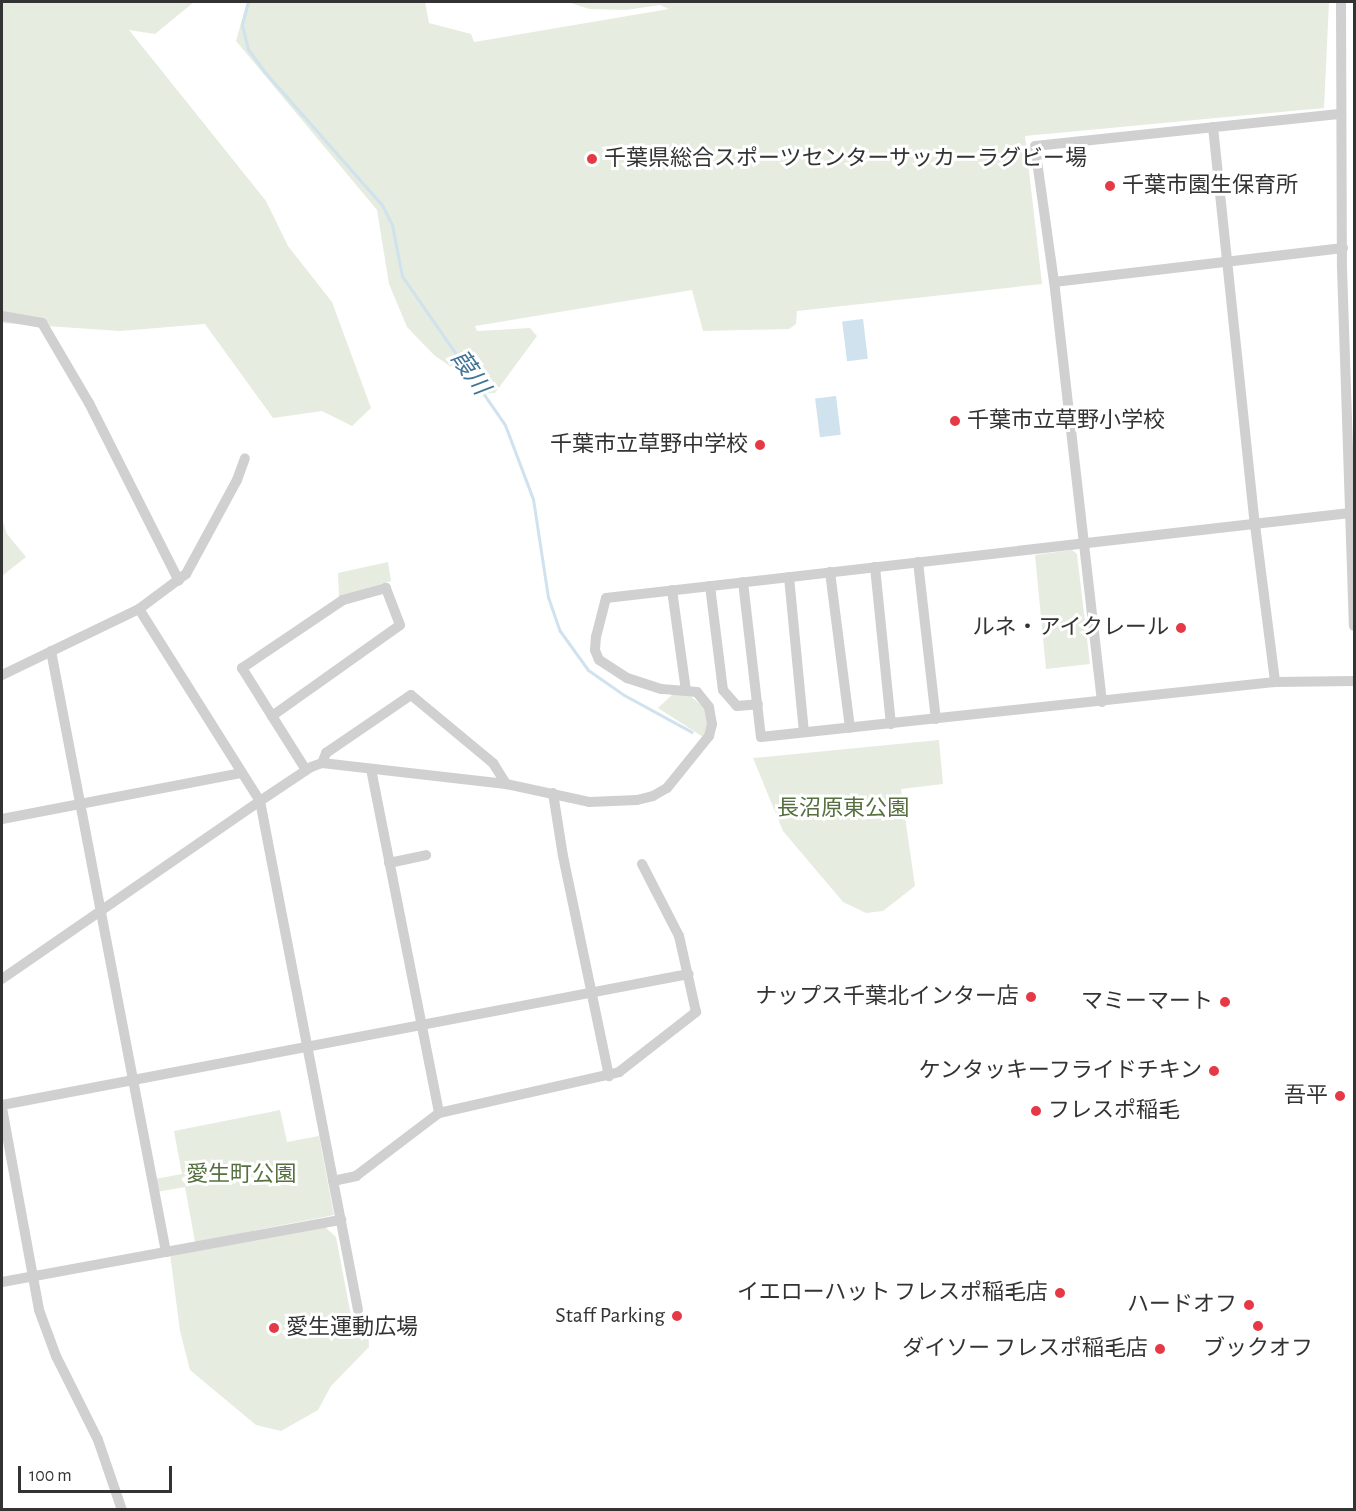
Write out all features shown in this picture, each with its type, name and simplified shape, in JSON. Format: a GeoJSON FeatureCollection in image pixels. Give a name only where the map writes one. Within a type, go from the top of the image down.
{"type":"FeatureCollection","features":[{"type":"Feature","properties":{"kind":"street"},"geometry":{"type":"LineString","coordinates":[[1341,2],[1341,114],[1349,222],[1343,248],[1351,408],[1350,513],[1354,626]]}},
{"type":"Feature","properties":{"kind":"street"},"geometry":{"type":"LineString","coordinates":[[1102,702],[1054,282],[1035,146],[1341,114]]}},
{"type":"Feature","properties":{"kind":"street"},"geometry":{"type":"LineString","coordinates":[[1213,127],[1255,525],[1275,682]]}},
{"type":"Feature","properties":{"kind":"street"},"geometry":{"type":"LineString","coordinates":[[1054,282],[1343,248]]}},
{"type":"Feature","properties":{"kind":"street"},"geometry":{"type":"LineString","coordinates":[[2,316],[42,323],[89,403],[179,581]]}},
{"type":"Feature","properties":{"kind":"street"},"geometry":{"type":"LineString","coordinates":[[2,675],[139,609],[179,581],[186,574],[237,480],[245,458]]}},
{"type":"Feature","properties":{"kind":"street"},"geometry":{"type":"LineString","coordinates":[[2,979],[260,801],[306,770],[322,763],[506,784],[589,802],[637,800],[653,796],[667,788],[702,745],[712,724],[709,707],[697,692],[662,689],[627,678],[599,660],[595,650],[596,637],[606,598],[1350,513]]}},
{"type":"Feature","properties":{"kind":"street"},"geometry":{"type":"LineString","coordinates":[[918,562],[936,719]]}},
{"type":"Feature","properties":{"kind":"street"},"geometry":{"type":"LineString","coordinates":[[875,567],[891,724]]}},
{"type":"Feature","properties":{"kind":"street"},"geometry":{"type":"LineString","coordinates":[[830,572],[850,728]]}},
{"type":"Feature","properties":{"kind":"street"},"geometry":{"type":"LineString","coordinates":[[789,577],[804,732]]}},
{"type":"Feature","properties":{"kind":"street"},"geometry":{"type":"LineString","coordinates":[[743,582],[761,737],[1275,682],[1354,681]]}},
{"type":"Feature","properties":{"kind":"street"},"geometry":{"type":"LineString","coordinates":[[710,586],[723,690],[737,706],[758,704]]}},
{"type":"Feature","properties":{"kind":"street"},"geometry":{"type":"LineString","coordinates":[[272,716],[400,625],[386,588],[343,600],[242,668],[272,716],[306,770]]}},
{"type":"Feature","properties":{"kind":"street"},"geometry":{"type":"LineString","coordinates":[[672,590],[686,691]]}},
{"type":"Feature","properties":{"kind":"street"},"geometry":{"type":"LineString","coordinates":[[139,609],[260,801],[358,1310]]}},
{"type":"Feature","properties":{"kind":"street"},"geometry":{"type":"LineString","coordinates":[[51,651],[166,1252]]}},
{"type":"Feature","properties":{"kind":"street"},"geometry":{"type":"LineString","coordinates":[[322,763],[326,753],[411,694],[493,763],[506,784]]}},
{"type":"Feature","properties":{"kind":"street"},"geometry":{"type":"LineString","coordinates":[[370,769],[439,1113]]}},
{"type":"Feature","properties":{"kind":"street"},"geometry":{"type":"LineString","coordinates":[[2,819],[241,773]]}},
{"type":"Feature","properties":{"kind":"street"},"geometry":{"type":"LineString","coordinates":[[553,793],[563,856],[609,1076]]}},
{"type":"Feature","properties":{"kind":"street"},"geometry":{"type":"LineString","coordinates":[[389,863],[426,855]]}},
{"type":"Feature","properties":{"kind":"street"},"geometry":{"type":"LineString","coordinates":[[333,1181],[356,1176],[439,1113],[619,1072],[696,1012],[680,936],[642,864]]}},
{"type":"Feature","properties":{"kind":"street"},"geometry":{"type":"LineString","coordinates":[[122,1509],[98,1440],[49,1339],[39,1310],[2,1107],[134,1079],[689,974]]}},
{"type":"Feature","properties":{"kind":"street"},"geometry":{"type":"LineString","coordinates":[[2,1282],[341,1220]]}},
{"type":"Feature","properties":{"kind":"green space"},"geometry":{"type":"Polygon","coordinates":[[[2,2],[194,2],[155,34],[129,30],[266,201],[288,246],[332,302],[371,408],[352,426],[322,411],[273,418],[205,324],[120,331],[2,323],[2,2]]]}},
{"type":"Feature","properties":{"kind":"green space"},"geometry":{"type":"Polygon","coordinates":[[[247,2],[425,2],[429,23],[471,34],[474,42],[669,9],[660,5],[626,10],[589,9],[568,2],[1329,2],[1324,108],[1025,136],[1042,284],[797,311],[796,324],[789,329],[703,331],[692,290],[475,326],[477,331],[530,328],[537,336],[495,393],[477,394],[461,374],[434,355],[407,327],[389,284],[377,210],[236,41],[247,2]]]}},
{"type":"Feature","properties":{"kind":"green space"},"geometry":{"type":"Polygon","coordinates":[[[2,519],[7,534],[26,557],[2,576],[2,519]]]}},
{"type":"Feature","properties":{"kind":"green space"},"geometry":{"type":"Polygon","coordinates":[[[1072,550],[1077,554],[1090,664],[1046,669],[1035,555],[1072,550]]]}},
{"type":"Feature","properties":{"kind":"green space"},"geometry":{"type":"Polygon","coordinates":[[[388,562],[391,581],[339,597],[338,573],[388,562]]]}},
{"type":"Feature","properties":{"kind":"green space"},"geometry":{"type":"Polygon","coordinates":[[[674,693],[688,694],[706,709],[708,723],[703,737],[658,708],[674,693]]]}},
{"type":"Feature","properties":{"kind":"green space","name":"長沼原東公園"},"geometry":{"type":"Polygon","coordinates":[[[939,740],[943,784],[901,789],[915,886],[883,911],[866,913],[843,902],[783,831],[753,758],[939,740]]]}},
{"type":"Feature","properties":{"kind":"green space","name":"愛生町公園"},"geometry":{"type":"Polygon","coordinates":[[[280,1110],[287,1142],[319,1136],[334,1215],[195,1242],[185,1187],[157,1192],[155,1179],[182,1174],[174,1131],[280,1110]]]}},
{"type":"Feature","properties":{"kind":"green space","name":"愛生運動広場"},"geometry":{"type":"Polygon","coordinates":[[[325,1227],[336,1237],[352,1321],[368,1325],[369,1347],[331,1386],[318,1410],[281,1431],[256,1425],[190,1370],[180,1331],[170,1254],[325,1227]]]}},
{"type":"Feature","properties":{"kind":"water"},"geometry":{"type":"Polygon","coordinates":[[[863,319],[868,359],[847,361],[842,322],[863,319]]]}},
{"type":"Feature","properties":{"kind":"water"},"geometry":{"type":"Polygon","coordinates":[[[836,396],[841,435],[820,437],[815,399],[836,396]]]}},
{"type":"Feature","properties":{"kind":"waterway","name":"葭川"},"geometry":{"type":"LineString","coordinates":[[248,2],[242,25],[248,49],[263,70],[382,205],[392,225],[402,276],[505,425],[533,499],[548,597],[560,631],[588,670],[624,695],[692,732]]}},
{"type":"Feature","properties":{"kind":"place","name":"千葉県総合スポーツセンターサッカーラグビー場"},"geometry":{"type":"Point","coordinates":[592,159]}},
{"type":"Feature","properties":{"kind":"place","name":"千葉市園生保育所"},"geometry":{"type":"Point","coordinates":[1110,186]}},
{"type":"Feature","properties":{"kind":"place","name":"千葉市立草野小学校"},"geometry":{"type":"Point","coordinates":[955,421]}},
{"type":"Feature","properties":{"kind":"place","name":"千葉市立草野中学校"},"geometry":{"type":"Point","coordinates":[760,445]}},
{"type":"Feature","properties":{"kind":"place","name":"ルネ・アイクレール"},"geometry":{"type":"Point","coordinates":[1181,628]}},
{"type":"Feature","properties":{"kind":"place","name":"ナップス千葉北インター店"},"geometry":{"type":"Point","coordinates":[1031,997]}},
{"type":"Feature","properties":{"kind":"place","name":"マミーマート"},"geometry":{"type":"Point","coordinates":[1225,1002]}},
{"type":"Feature","properties":{"kind":"place","name":"ケンタッキーフライドチキン"},"geometry":{"type":"Point","coordinates":[1214,1071]}},
{"type":"Feature","properties":{"kind":"place","name":"吾平"},"geometry":{"type":"Point","coordinates":[1340,1096]}},
{"type":"Feature","properties":{"kind":"place","name":"フレスポ稲毛"},"geometry":{"type":"Point","coordinates":[1036,1111]}},
{"type":"Feature","properties":{"kind":"place","name":"イエローハット フレスポ稲毛店"},"geometry":{"type":"Point","coordinates":[1060,1293]}},
{"type":"Feature","properties":{"kind":"place","name":"ハードオフ"},"geometry":{"type":"Point","coordinates":[1249,1305]}},
{"type":"Feature","properties":{"kind":"place","name":"Staff Parking"},"geometry":{"type":"Point","coordinates":[677,1316]}},
{"type":"Feature","properties":{"kind":"place","name":"ブックオフ"},"geometry":{"type":"Point","coordinates":[1258,1326]}},
{"type":"Feature","properties":{"kind":"place","name":"愛生運動広場"},"geometry":{"type":"Point","coordinates":[274,1328]}},
{"type":"Feature","properties":{"kind":"place","name":"ダイソー フレスポ稲毛店"},"geometry":{"type":"Point","coordinates":[1160,1349]}}]}
